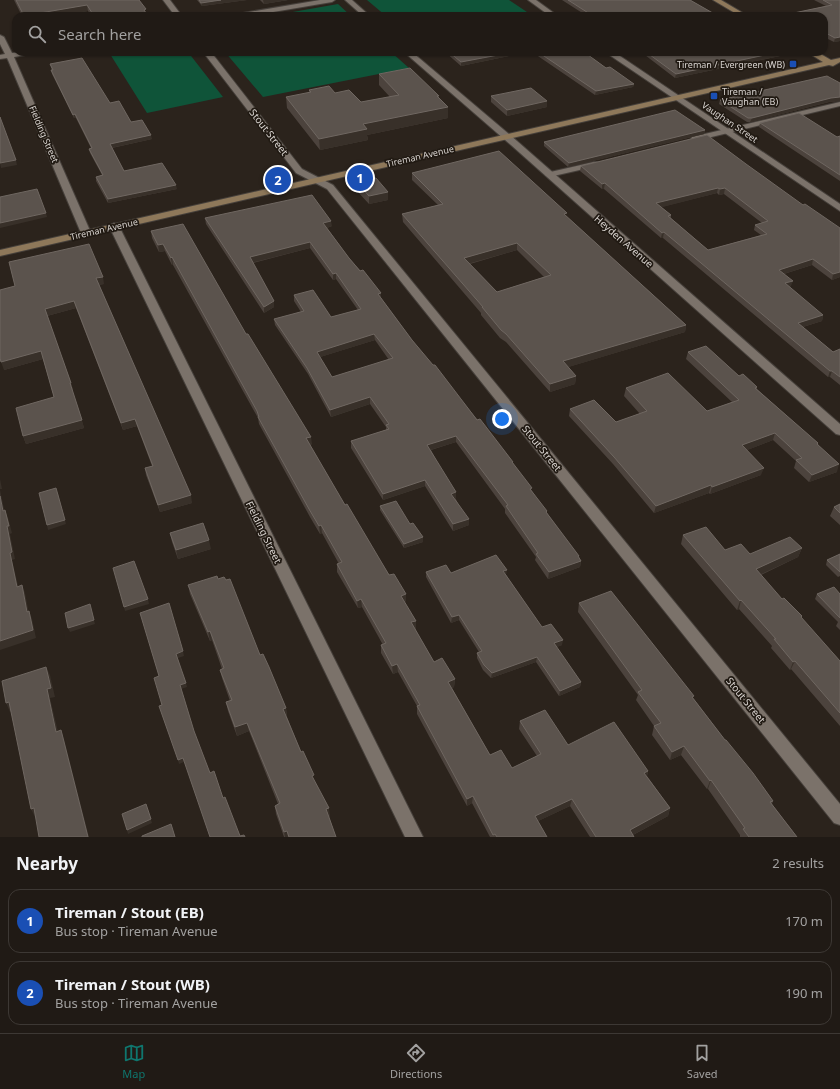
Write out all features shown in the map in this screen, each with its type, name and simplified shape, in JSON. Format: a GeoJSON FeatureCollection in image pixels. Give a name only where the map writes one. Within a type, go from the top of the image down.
{"type":"FeatureCollection","features":[{"type":"Feature","properties":{"kind":"street"},"geometry":{"type":"LineString","coordinates":[[166,0],[175,12]]}},
{"type":"Feature","properties":{"kind":"street"},"geometry":{"type":"LineString","coordinates":[[261,12],[332,0]]}},
{"type":"Feature","properties":{"kind":"street"},"geometry":{"type":"LineString","coordinates":[[348,0],[362,12]]}},
{"type":"Feature","properties":{"kind":"street"},"geometry":{"type":"LineString","coordinates":[[531,0],[549,12]]}},
{"type":"Feature","properties":{"kind":"street"},"geometry":{"type":"LineString","coordinates":[[716,0],[738,12]]}},
{"type":"Feature","properties":{"kind":"street","name":"Fielding Street"},"geometry":{"type":"LineString","coordinates":[[0,37],[10,56],[86,233]]}},
{"type":"Feature","properties":{"kind":"street"},"geometry":{"type":"LineString","coordinates":[[0,57],[10,56]]}},
{"type":"Feature","properties":{"kind":"street","name":"Stout Street"},"geometry":{"type":"LineString","coordinates":[[210,56],[299,170],[330,187],[840,817]]}},
{"type":"Feature","properties":{"kind":"street","name":"Heyden Avenue"},"geometry":{"type":"LineString","coordinates":[[413,56],[506,136],[840,431]]}},
{"type":"Feature","properties":{"kind":"street","name":"Vaughan Street"},"geometry":{"type":"LineString","coordinates":[[615,56],[840,208]]}},
{"type":"Feature","properties":{"kind":"street"},"geometry":{"type":"LineString","coordinates":[[818,56],[840,68]]}},
{"type":"Feature","properties":{"kind":"street","name":"Tireman Avenue"},"geometry":{"type":"LineString","coordinates":[[0,253],[840,60]]}},
{"type":"Feature","properties":{"kind":"street","name":"Fielding Street"},"geometry":{"type":"LineString","coordinates":[[114,226],[414,837]]}},
{"type":"Feature","properties":{"kind":"lane"},"geometry":{"type":"LineString","coordinates":[[684,142],[840,104]]}},
{"type":"Feature","properties":{"kind":"lane"},"geometry":{"type":"LineString","coordinates":[[550,175],[601,162]]}},
{"type":"Feature","properties":{"kind":"green space"},"geometry":{"type":"Polygon","coordinates":[[[367,0],[509,0],[527,12],[381,12],[367,0]]]}},
{"type":"Feature","properties":{"kind":"green space"},"geometry":{"type":"Polygon","coordinates":[[[338,4],[347,12],[293,12],[338,4]]]}},
{"type":"Feature","properties":{"kind":"green space"},"geometry":{"type":"Polygon","coordinates":[[[111,56],[191,56],[223,97],[147,113],[111,56]]]}},
{"type":"Feature","properties":{"kind":"green space"},"geometry":{"type":"Polygon","coordinates":[[[228,56],[396,56],[409,68],[263,97],[228,56]]]}},
{"type":"Feature","properties":{"kind":"building"},"geometry":{"type":"Polygon","coordinates":[[[16,0],[139,0],[146,9],[144,10],[145,12],[91,12],[87,5],[46,12],[22,12],[16,0]]]}},
{"type":"Feature","properties":{"kind":"building"},"geometry":{"type":"Polygon","coordinates":[[[199,0],[221,0],[201,3],[199,0]]]}},
{"type":"Feature","properties":{"kind":"building"},"geometry":{"type":"Polygon","coordinates":[[[568,0],[690,0],[711,12],[587,12],[568,0]]]}},
{"type":"Feature","properties":{"kind":"building"},"geometry":{"type":"Polygon","coordinates":[[[823,0],[840,0],[840,37],[835,38],[828,34],[828,12],[799,12],[832,5],[823,0]]]}},
{"type":"Feature","properties":{"kind":"building"},"geometry":{"type":"Polygon","coordinates":[[[454,56],[493,56],[461,62],[454,56]]]}},
{"type":"Feature","properties":{"kind":"building"},"geometry":{"type":"Polygon","coordinates":[[[544,56],[590,56],[606,68],[610,67],[634,84],[596,91],[544,56]]]}},
{"type":"Feature","properties":{"kind":"building"},"geometry":{"type":"Polygon","coordinates":[[[651,56],[760,56],[676,74],[651,56]]]}},
{"type":"Feature","properties":{"kind":"building"},"geometry":{"type":"Polygon","coordinates":[[[82,58],[110,103],[119,101],[131,122],[142,120],[151,135],[110,144],[124,171],[162,163],[176,185],[108,199],[96,177],[103,175],[89,149],[92,148],[75,114],[73,115],[51,70],[53,70],[50,64],[82,58]]]}},
{"type":"Feature","properties":{"kind":"building"},"geometry":{"type":"Polygon","coordinates":[[[410,68],[439,96],[437,96],[448,107],[363,124],[367,129],[319,139],[286,97],[311,92],[309,90],[329,86],[335,93],[349,90],[361,102],[399,95],[379,74],[410,68]]]}},
{"type":"Feature","properties":{"kind":"building"},"geometry":{"type":"Polygon","coordinates":[[[827,76],[840,83],[840,97],[752,118],[748,118],[720,100],[827,76]]]}},
{"type":"Feature","properties":{"kind":"building"},"geometry":{"type":"Polygon","coordinates":[[[531,88],[547,101],[507,110],[491,96],[531,88]]]}},
{"type":"Feature","properties":{"kind":"building"},"geometry":{"type":"Polygon","coordinates":[[[675,110],[705,130],[569,163],[544,142],[675,110]]]}},
{"type":"Feature","properties":{"kind":"building"},"geometry":{"type":"Polygon","coordinates":[[[799,113],[837,137],[840,136],[840,175],[760,123],[799,113]]]}},
{"type":"Feature","properties":{"kind":"building"},"geometry":{"type":"Polygon","coordinates":[[[0,117],[16,160],[0,163],[0,117]]]}},
{"type":"Feature","properties":{"kind":"building"},"geometry":{"type":"Polygon","coordinates":[[[707,135],[803,205],[805,204],[840,228],[840,272],[833,274],[813,259],[779,270],[793,281],[785,283],[823,315],[798,323],[833,352],[840,349],[840,377],[830,371],[664,232],[662,233],[605,183],[602,184],[581,166],[707,135]],[[718,188],[656,203],[671,215],[668,216],[708,250],[767,234],[755,225],[768,221],[725,188],[718,188]]]}},
{"type":"Feature","properties":{"kind":"building"},"geometry":{"type":"Polygon","coordinates":[[[499,151],[567,213],[564,214],[686,325],[563,361],[576,376],[550,384],[501,330],[483,307],[402,214],[443,204],[412,173],[499,151]],[[517,243],[464,258],[497,292],[551,275],[517,243]]]}},
{"type":"Feature","properties":{"kind":"building"},"geometry":{"type":"Polygon","coordinates":[[[376,178],[388,192],[369,196],[357,183],[376,178]]]}},
{"type":"Feature","properties":{"kind":"building"},"geometry":{"type":"Polygon","coordinates":[[[37,189],[46,213],[0,223],[0,197],[37,189]]]}},
{"type":"Feature","properties":{"kind":"building"},"geometry":{"type":"Polygon","coordinates":[[[312,195],[331,221],[323,223],[349,258],[360,271],[363,270],[381,293],[378,294],[412,340],[433,365],[435,365],[477,420],[480,419],[513,462],[532,488],[530,489],[579,556],[581,561],[549,572],[506,506],[508,505],[456,436],[427,445],[456,492],[451,494],[469,519],[453,524],[425,480],[383,494],[351,441],[389,429],[386,425],[389,424],[370,397],[330,410],[307,368],[274,319],[304,311],[294,295],[313,290],[331,317],[361,309],[336,273],[333,274],[310,242],[250,257],[274,301],[264,307],[205,218],[312,195]],[[374,334],[317,352],[332,377],[393,358],[374,334]]]}},
{"type":"Feature","properties":{"kind":"building"},"geometry":{"type":"Polygon","coordinates":[[[183,224],[246,334],[248,334],[311,437],[306,438],[345,505],[347,504],[389,575],[394,574],[406,594],[401,596],[416,621],[411,622],[434,662],[442,658],[455,679],[448,682],[490,755],[501,750],[512,768],[541,754],[520,721],[545,710],[568,745],[614,722],[648,771],[644,773],[670,808],[630,830],[634,837],[596,837],[572,799],[535,816],[547,837],[497,837],[495,834],[493,835],[473,796],[467,799],[417,706],[420,705],[397,664],[392,666],[381,645],[386,643],[361,599],[357,601],[337,564],[342,562],[321,525],[319,526],[309,509],[172,257],[171,258],[163,244],[158,245],[151,231],[183,224]]]}},
{"type":"Feature","properties":{"kind":"building"},"geometry":{"type":"Polygon","coordinates":[[[89,244],[103,277],[96,278],[191,495],[158,505],[145,468],[153,466],[135,419],[121,423],[74,301],[45,309],[71,383],[82,420],[23,436],[16,408],[54,397],[41,351],[1,362],[0,290],[15,286],[9,262],[89,244]]]}},
{"type":"Feature","properties":{"kind":"building"},"geometry":{"type":"Polygon","coordinates":[[[706,346],[739,376],[743,374],[757,387],[755,388],[818,443],[817,444],[839,464],[812,475],[796,460],[802,458],[775,433],[742,445],[764,468],[712,487],[711,485],[656,506],[570,409],[594,400],[616,422],[647,411],[626,388],[668,373],[707,411],[739,400],[688,352],[706,346]]]}},
{"type":"Feature","properties":{"kind":"building"},"geometry":{"type":"Polygon","coordinates":[[[56,488],[65,520],[47,525],[39,493],[56,488]]]}},
{"type":"Feature","properties":{"kind":"building"},"geometry":{"type":"Polygon","coordinates":[[[0,496],[3,511],[5,510],[9,526],[7,526],[12,552],[10,553],[17,587],[22,585],[27,612],[29,611],[33,630],[0,641],[0,496]]]}},
{"type":"Feature","properties":{"kind":"building"},"geometry":{"type":"Polygon","coordinates":[[[396,501],[410,524],[413,523],[423,537],[404,544],[380,506],[396,501]]]}},
{"type":"Feature","properties":{"kind":"building"},"geometry":{"type":"Polygon","coordinates":[[[840,504],[840,513],[834,507],[840,504]]]}},
{"type":"Feature","properties":{"kind":"building"},"geometry":{"type":"Polygon","coordinates":[[[203,523],[209,540],[176,550],[170,533],[203,523]]]}},
{"type":"Feature","properties":{"kind":"building"},"geometry":{"type":"Polygon","coordinates":[[[706,527],[725,550],[741,544],[750,554],[790,537],[802,548],[756,569],[782,599],[784,598],[802,616],[801,617],[840,661],[840,713],[795,661],[793,662],[774,639],[776,639],[741,600],[740,601],[683,535],[706,527]]]}},
{"type":"Feature","properties":{"kind":"building"},"geometry":{"type":"Polygon","coordinates":[[[840,554],[840,572],[827,560],[840,554]]]}},
{"type":"Feature","properties":{"kind":"building"},"geometry":{"type":"Polygon","coordinates":[[[496,555],[507,570],[503,571],[542,627],[551,624],[563,640],[554,643],[581,682],[560,691],[537,657],[492,673],[484,665],[477,653],[482,651],[459,615],[452,617],[426,572],[446,565],[451,573],[496,555]]]}},
{"type":"Feature","properties":{"kind":"building"},"geometry":{"type":"Polygon","coordinates":[[[134,561],[148,599],[124,607],[113,568],[134,561]]]}},
{"type":"Feature","properties":{"kind":"building"},"geometry":{"type":"Polygon","coordinates":[[[217,576],[218,579],[224,577],[226,580],[230,579],[260,655],[263,654],[286,708],[283,709],[301,752],[303,751],[314,775],[312,776],[329,808],[326,809],[336,837],[289,837],[287,831],[284,832],[275,806],[280,803],[247,723],[235,727],[226,702],[232,700],[220,670],[224,668],[210,631],[208,632],[188,585],[217,576]]]}},
{"type":"Feature","properties":{"kind":"building"},"geometry":{"type":"Polygon","coordinates":[[[834,587],[840,594],[840,618],[817,594],[834,587]]]}},
{"type":"Feature","properties":{"kind":"building"},"geometry":{"type":"Polygon","coordinates":[[[611,591],[694,696],[692,697],[725,740],[753,773],[773,801],[770,802],[797,837],[749,837],[743,829],[745,828],[711,780],[710,781],[684,746],[672,752],[654,726],[661,723],[638,692],[642,690],[579,603],[611,591]]]}},
{"type":"Feature","properties":{"kind":"building"},"geometry":{"type":"Polygon","coordinates":[[[169,603],[183,651],[176,654],[186,683],[180,685],[194,731],[210,773],[214,771],[223,798],[225,797],[240,836],[244,835],[245,837],[210,837],[183,758],[178,760],[159,706],[162,705],[154,678],[159,676],[140,613],[169,603]]]}},
{"type":"Feature","properties":{"kind":"building"},"geometry":{"type":"Polygon","coordinates":[[[90,604],[94,620],[68,628],[65,613],[90,604]]]}},
{"type":"Feature","properties":{"kind":"building"},"geometry":{"type":"Polygon","coordinates":[[[46,667],[51,688],[47,689],[56,732],[61,730],[88,837],[39,837],[34,808],[31,809],[9,702],[6,703],[2,681],[46,667]]]}},
{"type":"Feature","properties":{"kind":"building"},"geometry":{"type":"Polygon","coordinates":[[[146,804],[151,819],[127,830],[122,814],[146,804]]]}},
{"type":"Feature","properties":{"kind":"building"},"geometry":{"type":"Polygon","coordinates":[[[171,824],[175,837],[142,837],[142,836],[171,824]]]}},
{"type":"Feature","properties":{"kind":"place","name":"Tireman / Evergreen (WB)"},"geometry":{"type":"Point","coordinates":[793,64]}},
{"type":"Feature","properties":{"kind":"place","name":"Tireman / Vaughan (EB)"},"geometry":{"type":"Point","coordinates":[714,96]}},
{"type":"Feature","properties":{"kind":"place","name":"Tireman / Stout (EB)"},"geometry":{"type":"Point","coordinates":[360,178]}},
{"type":"Feature","properties":{"kind":"place","name":"Tireman / Stout (WB)"},"geometry":{"type":"Point","coordinates":[278,180]}}]}
